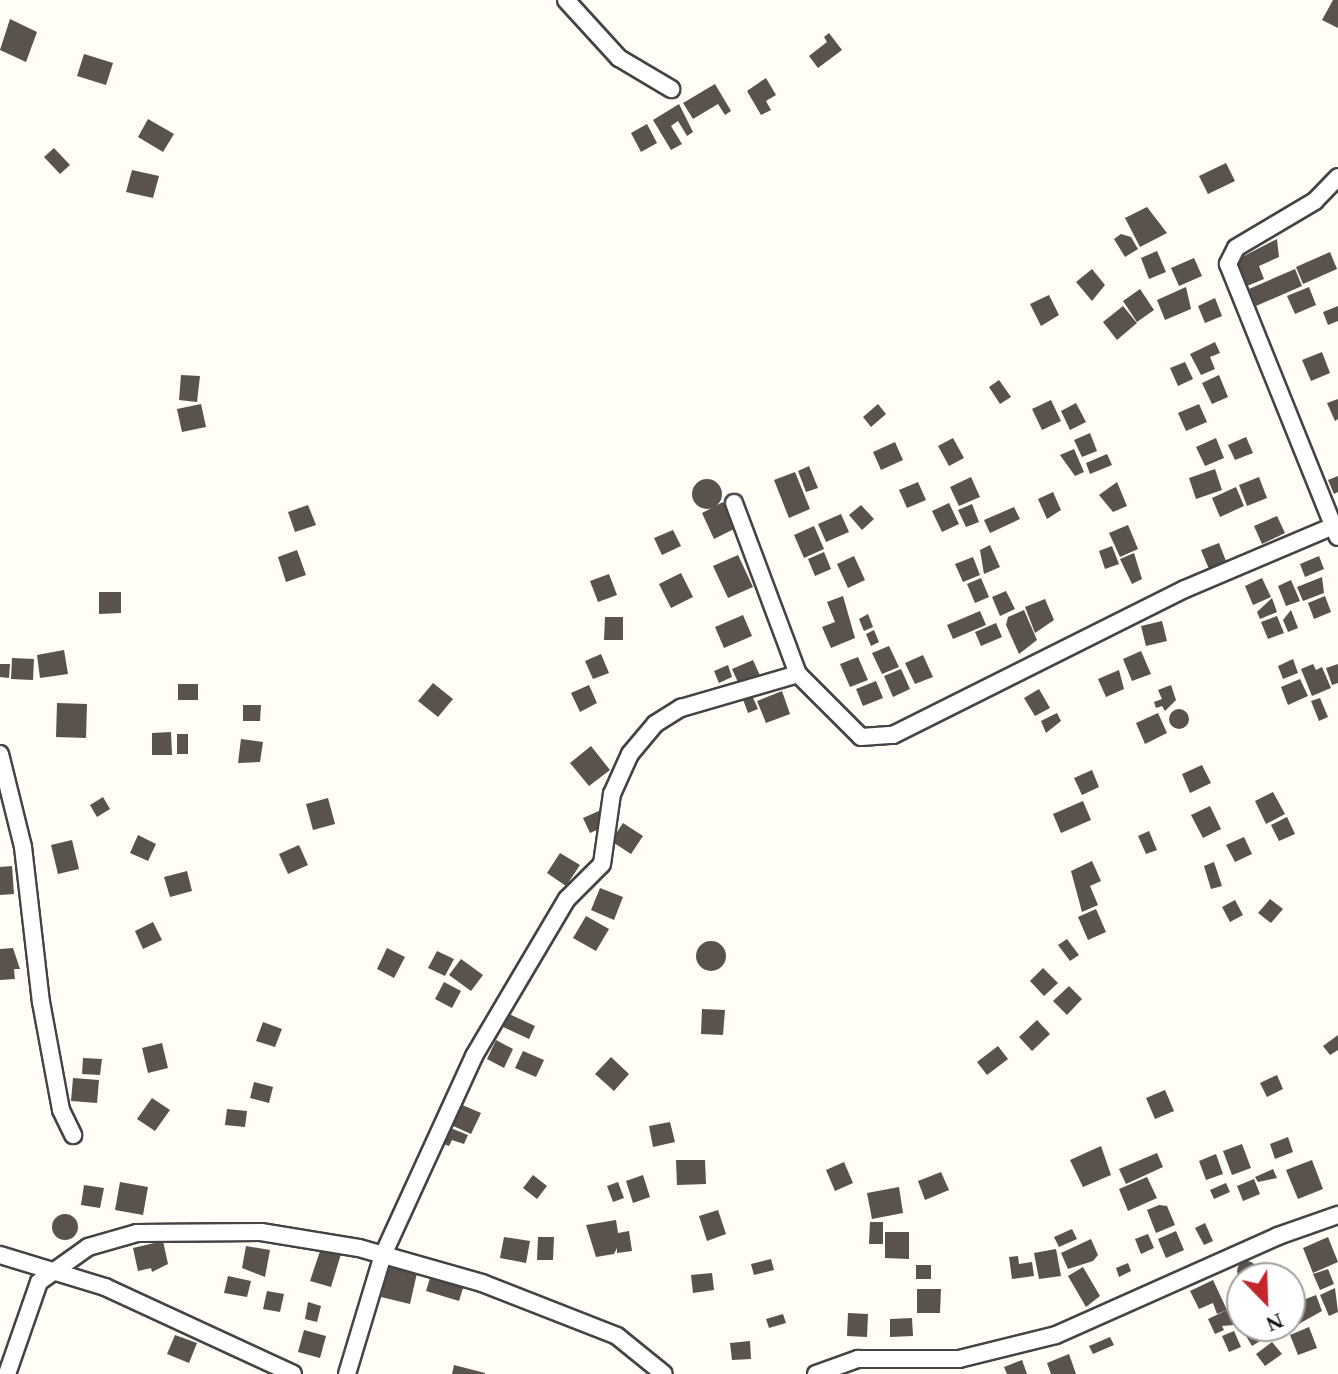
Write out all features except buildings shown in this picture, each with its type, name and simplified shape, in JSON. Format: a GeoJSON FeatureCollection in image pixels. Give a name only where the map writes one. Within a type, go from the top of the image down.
{"type":"FeatureCollection","features":[{"type":"Feature","properties":{"kind":"street"},"geometry":{"type":"LineString","coordinates":[[566,0],[619,58],[671,89]]}},
{"type":"Feature","properties":{"kind":"street"},"geometry":{"type":"LineString","coordinates":[[734,503],[798,674],[861,737],[893,735],[1185,589],[1336,528],[1228,264],[1236,248],[1315,201],[1338,177]]}},
{"type":"Feature","properties":{"kind":"street"},"geometry":{"type":"LineString","coordinates":[[347,1374],[383,1255],[474,1056],[567,899],[602,864],[612,794],[630,754],[655,724],[681,708],[798,674]]}},
{"type":"Feature","properties":{"kind":"street"},"geometry":{"type":"LineString","coordinates":[[0,754],[23,847],[39,991],[61,1110],[73,1135]]}},
{"type":"Feature","properties":{"kind":"street"},"geometry":{"type":"LineString","coordinates":[[816,1374],[884,1355],[960,1366],[1087,1323],[1278,1236],[1338,1215]]}},
{"type":"Feature","properties":{"kind":"street"},"geometry":{"type":"LineString","coordinates":[[7,1374],[39,1282],[102,1239],[137,1233],[261,1232],[383,1255],[482,1283],[617,1336],[664,1374]]}},
{"type":"Feature","properties":{"kind":"street"},"geometry":{"type":"LineString","coordinates":[[0,1255],[58,1269],[293,1374]]}}]}
